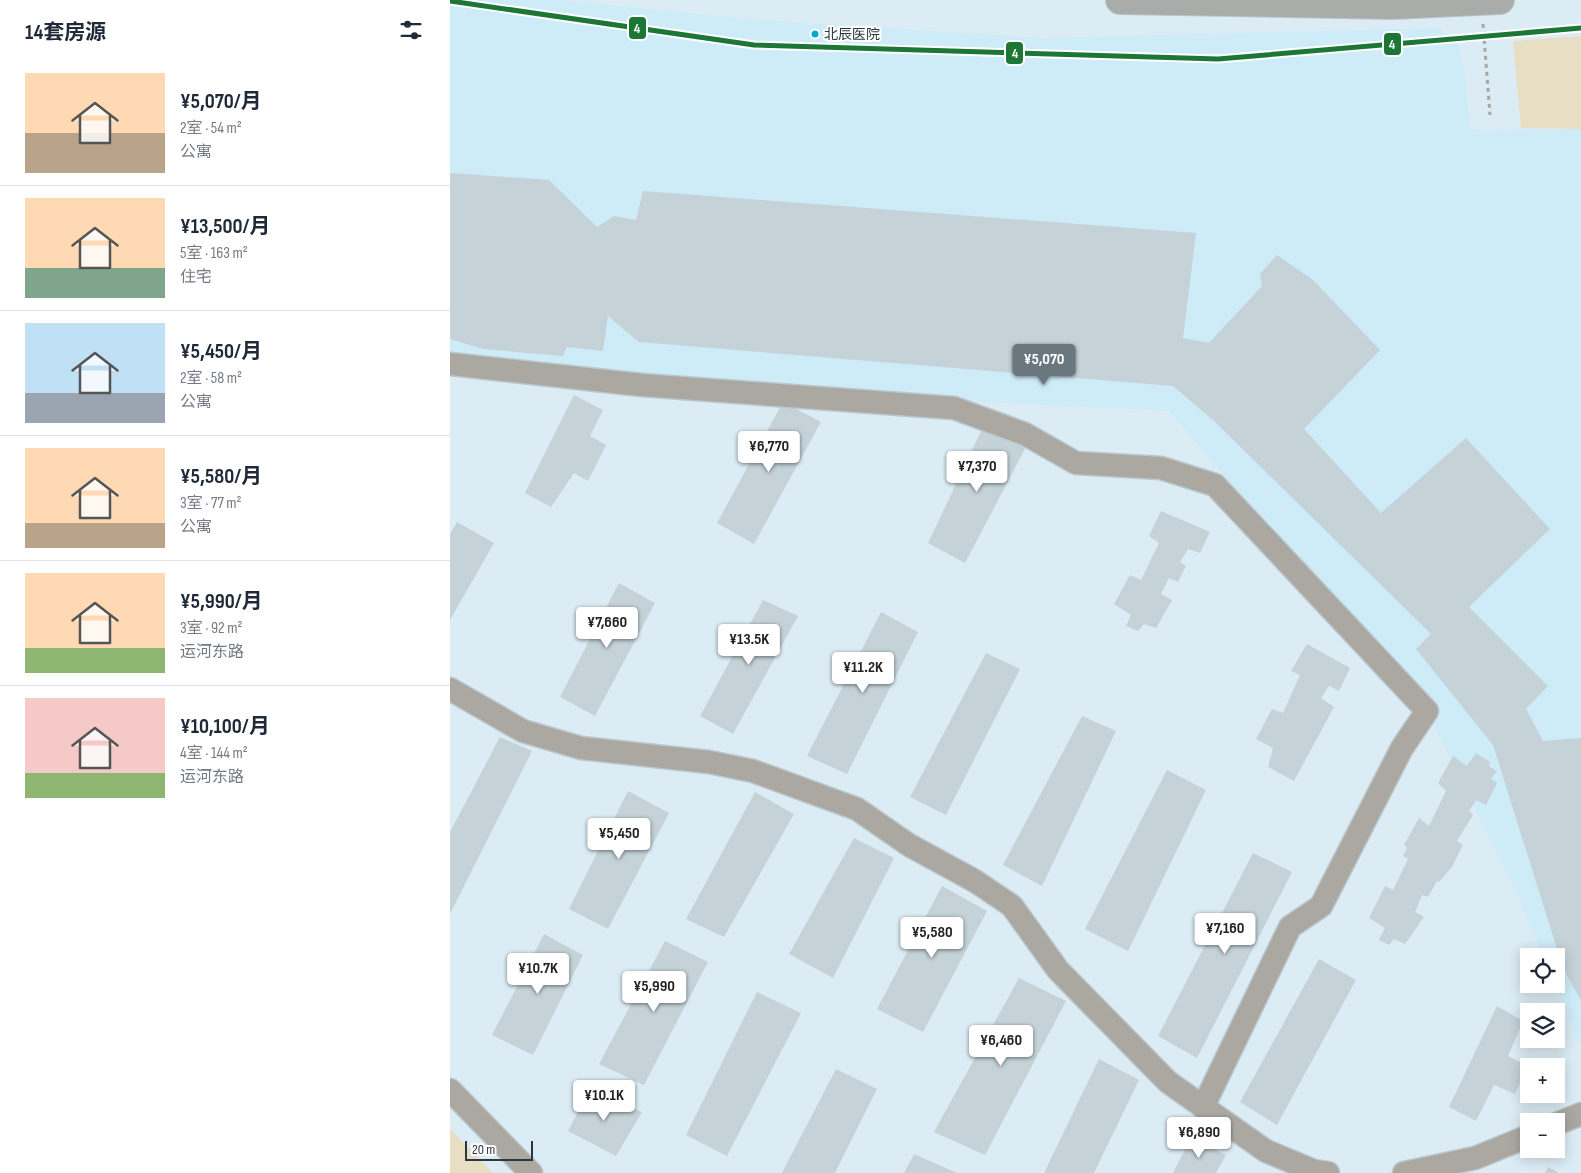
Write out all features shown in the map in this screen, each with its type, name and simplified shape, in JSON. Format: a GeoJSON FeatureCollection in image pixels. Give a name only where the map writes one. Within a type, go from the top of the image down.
{"type":"FeatureCollection","features":[{"type":"Feature","properties":{"kind":"main road"},"geometry":{"type":"LineString","coordinates":[[1120,0],[1392,5],[1488,0]]}},
{"type":"Feature","properties":{"kind":"street"},"geometry":{"type":"LineString","coordinates":[[450,364],[642,386],[954,408],[1025,434],[1076,463],[1161,468],[1215,485],[1427,712],[1402,748],[1321,906],[1290,927],[1203,1107]]}},
{"type":"Feature","properties":{"kind":"street"},"geometry":{"type":"LineString","coordinates":[[450,688],[523,731],[581,748],[709,762],[753,771],[857,810],[909,845],[975,881],[1012,906],[1058,970],[1168,1082],[1266,1151],[1314,1172],[1328,1173]]}},
{"type":"Feature","properties":{"kind":"street"},"geometry":{"type":"LineString","coordinates":[[450,1090],[531,1173]]}},
{"type":"Feature","properties":{"kind":"street"},"geometry":{"type":"LineString","coordinates":[[450,1105],[518,1173]]}},
{"type":"Feature","properties":{"kind":"street"},"geometry":{"type":"LineString","coordinates":[[1565,1120],[1581,1114]]}},
{"type":"Feature","properties":{"kind":"street"},"geometry":{"type":"LineString","coordinates":[[1404,1173],[1475,1158],[1520,1140]]}},
{"type":"Feature","properties":{"kind":"path"},"geometry":{"type":"LineString","coordinates":[[1488,0],[1490,115]]}},
{"type":"Feature","properties":{"kind":"shaded area"},"geometry":{"type":"Polygon","coordinates":[[[450,0],[562,0],[751,19],[1041,38],[1440,28],[1459,46],[1466,81],[1470,130],[1581,129],[1581,1048],[1565,1009],[1565,1003],[1563,1003],[1559,993],[1565,993],[1565,948],[1540,948],[1516,891],[1427,711],[1169,411],[642,385],[450,364],[450,0]]]}},
{"type":"Feature","properties":{"kind":"shaded area"},"geometry":{"type":"Polygon","coordinates":[[[1581,36],[1581,129],[1521,128],[1513,41],[1581,36]]]}},
{"type":"Feature","properties":{"kind":"shaded area"},"geometry":{"type":"Polygon","coordinates":[[[450,1129],[493,1173],[450,1173],[450,1129]]]}},
{"type":"Feature","properties":{"kind":"building"},"geometry":{"type":"Polygon","coordinates":[[[450,173],[549,180],[597,227],[614,216],[636,220],[643,191],[1196,233],[1183,338],[1209,343],[1262,286],[1260,274],[1277,255],[1313,280],[1380,350],[1304,429],[1381,513],[1466,438],[1550,529],[1469,607],[1548,686],[1526,709],[1543,741],[1581,738],[1581,1001],[1565,972],[1565,948],[1557,948],[1493,745],[1416,649],[1431,634],[1214,421],[1173,386],[639,342],[608,316],[603,351],[567,347],[563,356],[483,349],[450,339],[450,173]]]}},
{"type":"Feature","properties":{"kind":"building"},"geometry":{"type":"Polygon","coordinates":[[[574,395],[603,410],[590,436],[606,445],[588,481],[574,473],[551,507],[525,493],[574,395]]]}},
{"type":"Feature","properties":{"kind":"building"},"geometry":{"type":"Polygon","coordinates":[[[783,402],[821,422],[754,544],[717,523],[783,402]]]}},
{"type":"Feature","properties":{"kind":"building"},"geometry":{"type":"Polygon","coordinates":[[[985,423],[1026,447],[965,563],[928,543],[985,423]]]}},
{"type":"Feature","properties":{"kind":"building"},"geometry":{"type":"Polygon","coordinates":[[[1161,511],[1210,532],[1200,553],[1188,549],[1180,562],[1186,566],[1178,582],[1169,578],[1161,594],[1172,600],[1156,628],[1144,624],[1138,631],[1126,626],[1131,615],[1114,604],[1130,575],[1141,580],[1159,543],[1149,536],[1161,511]]]}},
{"type":"Feature","properties":{"kind":"building"},"geometry":{"type":"Polygon","coordinates":[[[457,522],[494,543],[450,620],[450,534],[457,522]]]}},
{"type":"Feature","properties":{"kind":"building"},"geometry":{"type":"Polygon","coordinates":[[[619,583],[655,603],[595,716],[560,697],[619,583]]]}},
{"type":"Feature","properties":{"kind":"building"},"geometry":{"type":"Polygon","coordinates":[[[763,600],[798,616],[733,734],[700,716],[763,600]]]}},
{"type":"Feature","properties":{"kind":"building"},"geometry":{"type":"Polygon","coordinates":[[[881,612],[918,632],[847,774],[807,756],[881,612]]]}},
{"type":"Feature","properties":{"kind":"building"},"geometry":{"type":"Polygon","coordinates":[[[1307,644],[1350,668],[1339,691],[1329,686],[1321,698],[1334,707],[1294,781],[1268,767],[1273,748],[1256,739],[1272,709],[1283,713],[1300,675],[1291,671],[1307,644]]]}},
{"type":"Feature","properties":{"kind":"building"},"geometry":{"type":"Polygon","coordinates":[[[986,653],[1020,669],[946,815],[910,797],[986,653]]]}},
{"type":"Feature","properties":{"kind":"building"},"geometry":{"type":"Polygon","coordinates":[[[1082,716],[1116,731],[1042,886],[1003,865],[1082,716]]]}},
{"type":"Feature","properties":{"kind":"building"},"geometry":{"type":"Polygon","coordinates":[[[500,737],[532,751],[450,914],[450,832],[500,737]]]}},
{"type":"Feature","properties":{"kind":"building"},"geometry":{"type":"Polygon","coordinates":[[[1476,753],[1490,762],[1489,766],[1497,771],[1491,779],[1497,783],[1486,805],[1476,800],[1469,811],[1473,815],[1457,841],[1463,845],[1452,867],[1439,882],[1437,881],[1428,897],[1422,895],[1415,912],[1424,917],[1405,944],[1394,939],[1389,945],[1379,940],[1385,928],[1369,918],[1385,886],[1393,890],[1408,859],[1403,856],[1407,848],[1404,845],[1419,818],[1429,826],[1446,791],[1438,783],[1453,756],[1467,766],[1476,753]]]}},
{"type":"Feature","properties":{"kind":"building"},"geometry":{"type":"Polygon","coordinates":[[[1167,770],[1206,790],[1128,951],[1085,929],[1167,770]]]}},
{"type":"Feature","properties":{"kind":"building"},"geometry":{"type":"Polygon","coordinates":[[[628,791],[669,813],[608,929],[569,909],[628,791]]]}},
{"type":"Feature","properties":{"kind":"building"},"geometry":{"type":"Polygon","coordinates":[[[755,792],[794,814],[724,937],[686,919],[755,792]]]}},
{"type":"Feature","properties":{"kind":"building"},"geometry":{"type":"Polygon","coordinates":[[[854,838],[894,858],[833,978],[789,954],[854,838]]]}},
{"type":"Feature","properties":{"kind":"building"},"geometry":{"type":"Polygon","coordinates":[[[1253,853],[1292,872],[1197,1058],[1158,1036],[1253,853]]]}},
{"type":"Feature","properties":{"kind":"building"},"geometry":{"type":"Polygon","coordinates":[[[942,886],[987,911],[923,1032],[877,1009],[942,886]]]}},
{"type":"Feature","properties":{"kind":"building"},"geometry":{"type":"Polygon","coordinates":[[[544,934],[583,955],[533,1055],[492,1035],[544,934]]]}},
{"type":"Feature","properties":{"kind":"building"},"geometry":{"type":"Polygon","coordinates":[[[665,941],[708,962],[644,1085],[599,1064],[665,941]]]}},
{"type":"Feature","properties":{"kind":"building"},"geometry":{"type":"Polygon","coordinates":[[[1319,959],[1356,980],[1277,1125],[1240,1102],[1319,959]]]}},
{"type":"Feature","properties":{"kind":"building"},"geometry":{"type":"Polygon","coordinates":[[[1019,978],[1066,1001],[985,1155],[934,1132],[1019,978]]]}},
{"type":"Feature","properties":{"kind":"building"},"geometry":{"type":"Polygon","coordinates":[[[757,992],[801,1013],[727,1156],[686,1135],[757,992]]]}},
{"type":"Feature","properties":{"kind":"building"},"geometry":{"type":"Polygon","coordinates":[[[1497,1006],[1520,1019],[1520,1028],[1508,1056],[1520,1062],[1520,1083],[1515,1094],[1494,1085],[1476,1121],[1449,1107],[1497,1006]]]}},
{"type":"Feature","properties":{"kind":"building"},"geometry":{"type":"Polygon","coordinates":[[[1099,1059],[1139,1080],[1094,1173],[1044,1173],[1099,1059]]]}},
{"type":"Feature","properties":{"kind":"building"},"geometry":{"type":"Polygon","coordinates":[[[836,1069],[877,1089],[835,1173],[782,1173],[836,1069]]]}},
{"type":"Feature","properties":{"kind":"building"},"geometry":{"type":"Polygon","coordinates":[[[590,1088],[642,1112],[616,1156],[568,1131],[590,1088]]]}},
{"type":"Feature","properties":{"kind":"building"},"geometry":{"type":"Polygon","coordinates":[[[1191,1138],[1226,1155],[1216,1173],[1173,1173],[1191,1138]]]}},
{"type":"Feature","properties":{"kind":"building"},"geometry":{"type":"Polygon","coordinates":[[[914,1154],[957,1173],[904,1173],[914,1154]]]}},
{"type":"Feature","properties":{"kind":"building"},"geometry":{"type":"Polygon","coordinates":[[[1548,1167],[1559,1173],[1545,1173],[1548,1167]]]}},
{"type":"Feature","properties":{"kind":"transit line","name":"4"},"geometry":{"type":"LineString","coordinates":[[450,1],[754,45],[1218,59],[1581,28]]}},
{"type":"Feature","properties":{"kind":"place","name":"北辰医院"},"geometry":{"type":"Point","coordinates":[815,34]}}]}
